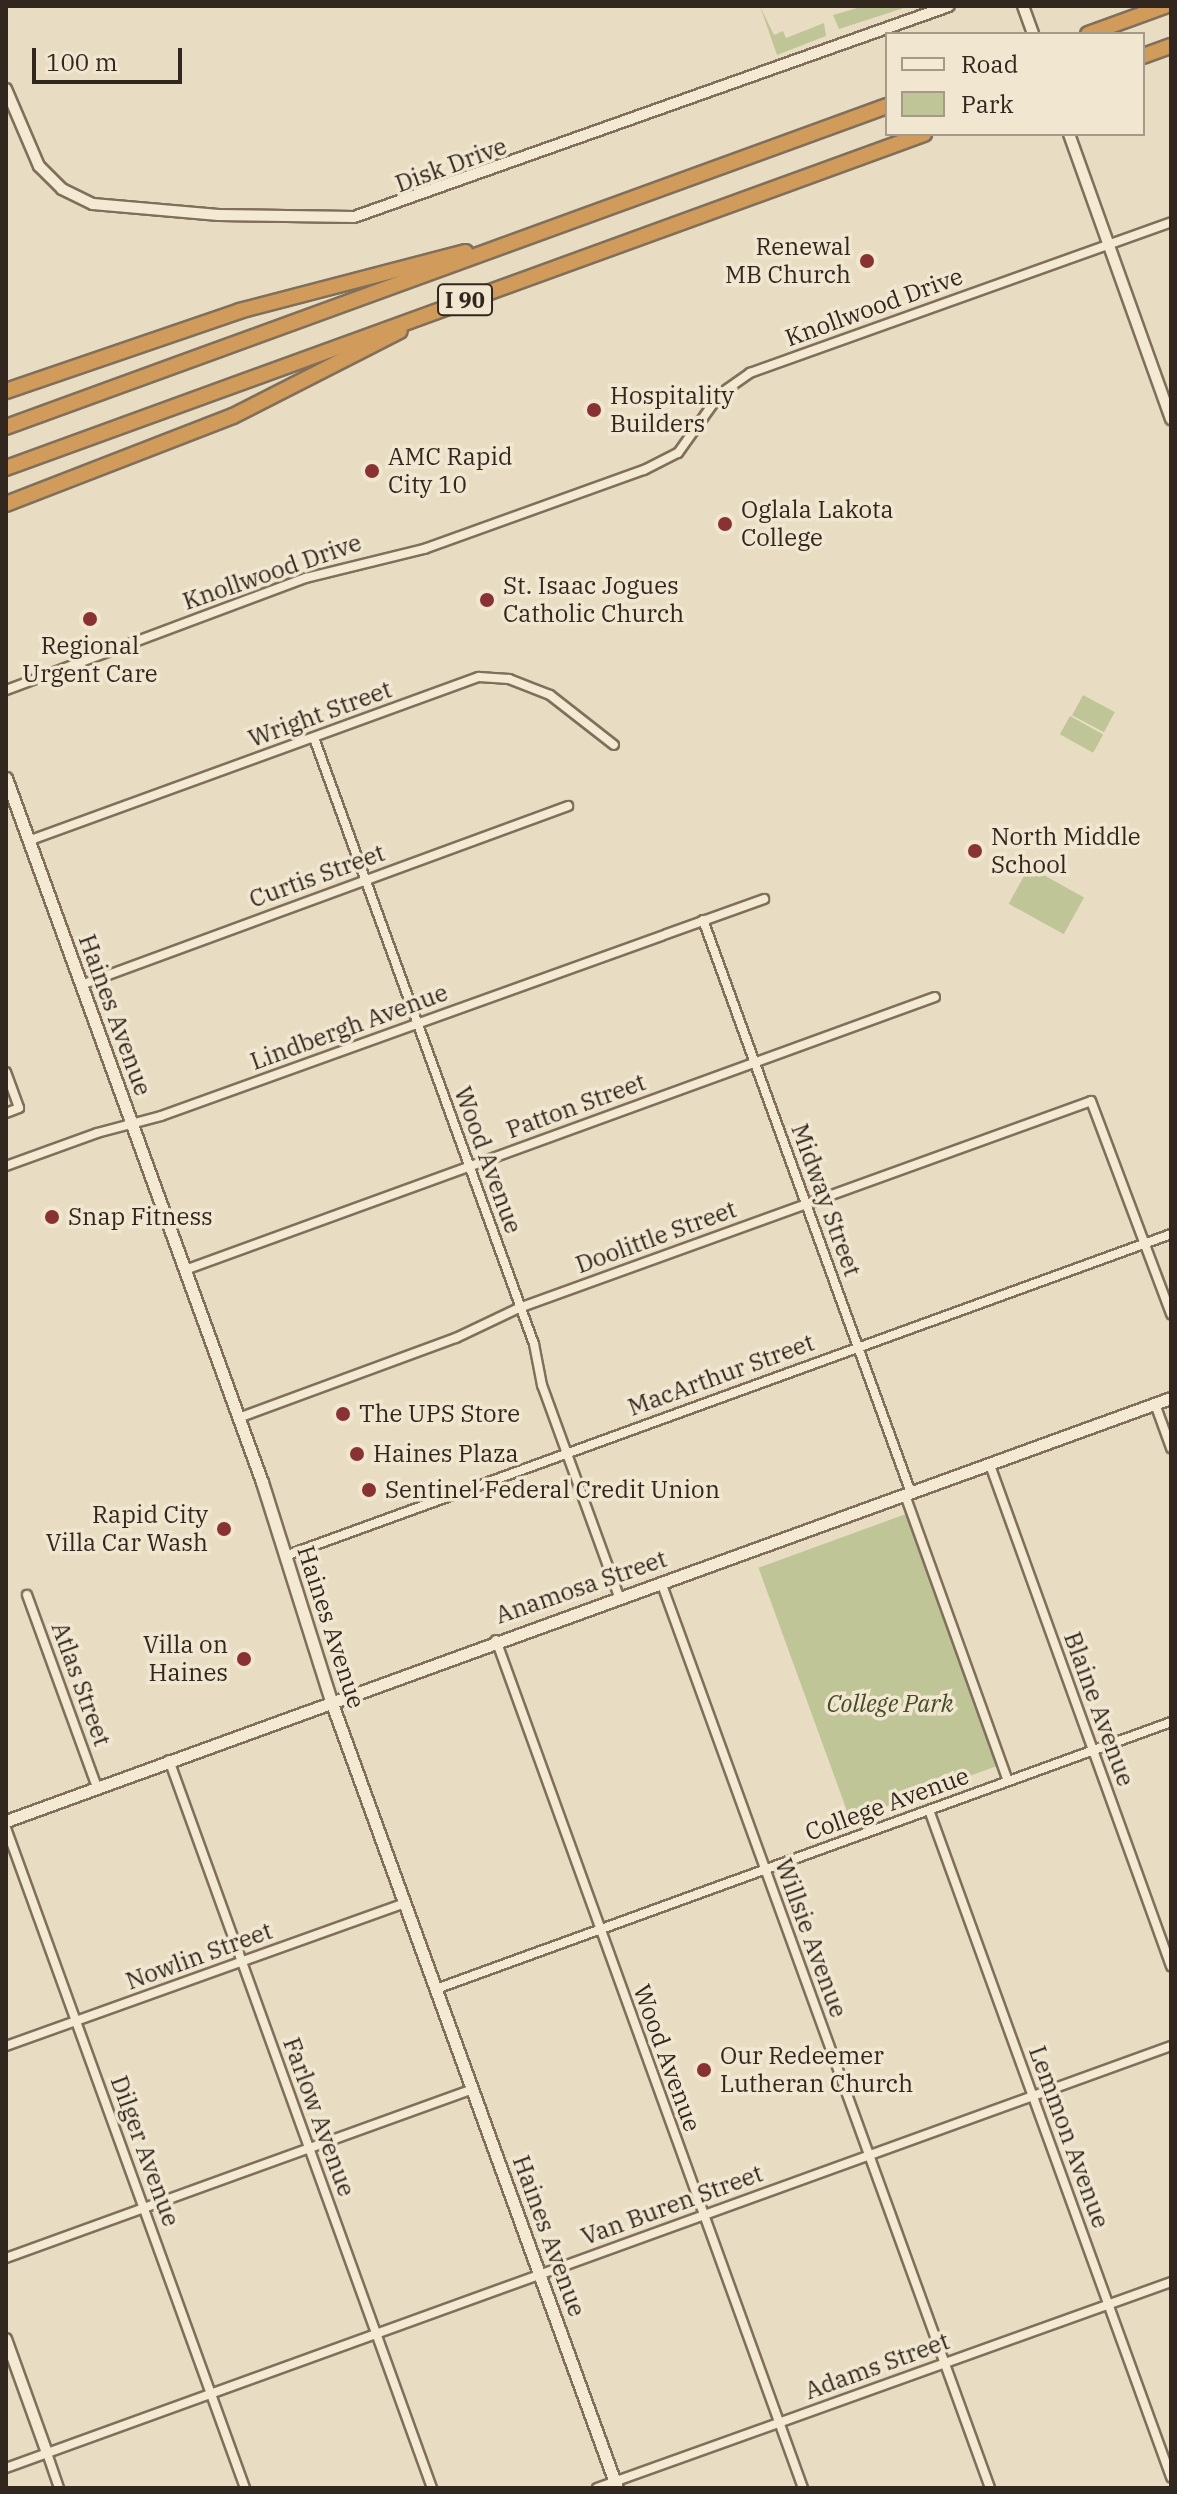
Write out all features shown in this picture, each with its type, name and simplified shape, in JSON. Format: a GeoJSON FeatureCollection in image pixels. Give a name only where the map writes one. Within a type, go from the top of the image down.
{"type":"FeatureCollection","features":[{"type":"Feature","properties":{"kind":"highway"},"geometry":{"type":"LineString","coordinates":[[1094,32],[1165,6]]}},
{"type":"Feature","properties":{"kind":"highway"},"geometry":{"type":"LineString","coordinates":[[1145,55],[1171,46]]}},
{"type":"Feature","properties":{"kind":"highway","name":"I 90"},"geometry":{"type":"LineString","coordinates":[[6,427],[885,107]]}},
{"type":"Feature","properties":{"kind":"highway","name":"I 90"},"geometry":{"type":"LineString","coordinates":[[6,468],[918,136]]}},
{"type":"Feature","properties":{"kind":"highway"},"geometry":{"type":"LineString","coordinates":[[6,391],[239,311],[561,225]]}},
{"type":"Feature","properties":{"kind":"highway"},"geometry":{"type":"LineString","coordinates":[[6,503],[233,416],[395,335],[420,316]]}},
{"type":"Feature","properties":{"kind":"main road","name":"Haines Avenue"},"geometry":{"type":"LineString","coordinates":[[6,778],[238,1418],[331,1701],[616,2485]]}},
{"type":"Feature","properties":{"kind":"main road","name":"Anamosa Street"},"geometry":{"type":"LineString","coordinates":[[6,1821],[496,1640],[1171,1398]]}},
{"type":"Feature","properties":{"kind":"street","name":"Disk Drive"},"geometry":{"type":"LineString","coordinates":[[6,89],[39,166],[62,189],[93,204],[130,210],[344,218],[385,210],[949,6]]}},
{"type":"Feature","properties":{"kind":"street"},"geometry":{"type":"LineString","coordinates":[[1023,6],[1032,32]]}},
{"type":"Feature","properties":{"kind":"street"},"geometry":{"type":"LineString","coordinates":[[1070,136],[1171,419]]}},
{"type":"Feature","properties":{"kind":"street","name":"Knollwood Drive"},"geometry":{"type":"LineString","coordinates":[[6,690],[306,578],[424,549],[644,470],[678,453],[720,394],[750,373],[1171,222]]}},
{"type":"Feature","properties":{"kind":"street","name":"Wright Street"},"geometry":{"type":"LineString","coordinates":[[28,841],[464,681],[494,677],[550,695],[614,745]]}},
{"type":"Feature","properties":{"kind":"street","name":"Wood Avenue"},"geometry":{"type":"LineString","coordinates":[[314,738],[469,1166],[619,1597]]}},
{"type":"Feature","properties":{"kind":"street","name":"Curtis Street"},"geometry":{"type":"LineString","coordinates":[[81,985],[568,806]]}},
{"type":"Feature","properties":{"kind":"street","name":"Lindbergh Avenue"},"geometry":{"type":"LineString","coordinates":[[6,1166],[764,899]]}},
{"type":"Feature","properties":{"kind":"street","name":"Midway Street"},"geometry":{"type":"LineString","coordinates":[[703,920],[859,1346],[1008,1781]]}},
{"type":"Feature","properties":{"kind":"street","name":"Patton Street"},"geometry":{"type":"LineString","coordinates":[[185,1270],[935,997]]}},
{"type":"Feature","properties":{"kind":"street"},"geometry":{"type":"LineString","coordinates":[[6,1072],[19,1108],[6,1113]]}},
{"type":"Feature","properties":{"kind":"street","name":"Doolittle Street"},"geometry":{"type":"LineString","coordinates":[[238,1418],[456,1338],[519,1308],[1091,1101],[1145,1243]]}},
{"type":"Feature","properties":{"kind":"street","name":"MacArthur Street"},"geometry":{"type":"LineString","coordinates":[[285,1556],[1171,1234]]}},
{"type":"Feature","properties":{"kind":"street"},"geometry":{"type":"LineString","coordinates":[[1145,1243],[1171,1314]]}},
{"type":"Feature","properties":{"kind":"street"},"geometry":{"type":"LineString","coordinates":[[1155,1404],[1171,1448]]}},
{"type":"Feature","properties":{"kind":"street","name":"Blaine Avenue"},"geometry":{"type":"LineString","coordinates":[[990,1465],[1171,1966]]}},
{"type":"Feature","properties":{"kind":"street","name":"Willsie Avenue"},"geometry":{"type":"LineString","coordinates":[[661,1582],[990,2488]]}},
{"type":"Feature","properties":{"kind":"street","name":"Atlas Street"},"geometry":{"type":"LineString","coordinates":[[27,1595],[97,1787]]}},
{"type":"Feature","properties":{"kind":"street","name":"Wood Avenue"},"geometry":{"type":"LineString","coordinates":[[496,1640],[598,1930],[803,2488]]}},
{"type":"Feature","properties":{"kind":"street","name":"College Avenue"},"geometry":{"type":"LineString","coordinates":[[436,1989],[1171,1722]]}},
{"type":"Feature","properties":{"kind":"street","name":"Farlow Avenue"},"geometry":{"type":"LineString","coordinates":[[169,1760],[432,2488]]}},
{"type":"Feature","properties":{"kind":"street","name":"Lemmon Avenue"},"geometry":{"type":"LineString","coordinates":[[929,1810],[1171,2477]]}},
{"type":"Feature","properties":{"kind":"street","name":"Dilger Avenue"},"geometry":{"type":"LineString","coordinates":[[6,1828],[245,2488]]}},
{"type":"Feature","properties":{"kind":"street","name":"Nowlin Street"},"geometry":{"type":"LineString","coordinates":[[6,2046],[405,1903]]}},
{"type":"Feature","properties":{"kind":"street","name":"Van Buren Street"},"geometry":{"type":"LineString","coordinates":[[6,2468],[1171,2046]]}},
{"type":"Feature","properties":{"kind":"street"},"geometry":{"type":"LineString","coordinates":[[6,2258],[472,2089]]}},
{"type":"Feature","properties":{"kind":"street","name":"Adams Street"},"geometry":{"type":"LineString","coordinates":[[597,2488],[616,2485],[779,2422],[1171,2282]]}},
{"type":"Feature","properties":{"kind":"street"},"geometry":{"type":"LineString","coordinates":[[6,2339],[59,2488]]}},
{"type":"Feature","properties":{"kind":"green space"},"geometry":{"type":"Polygon","coordinates":[[[760,6],[774,35],[783,31],[786,38],[824,23],[826,36],[777,55],[760,6]]]}},
{"type":"Feature","properties":{"kind":"green space"},"geometry":{"type":"Polygon","coordinates":[[[864,6],[910,6],[839,29],[833,15],[864,6]]]}},
{"type":"Feature","properties":{"kind":"green space"},"geometry":{"type":"Polygon","coordinates":[[[1083,695],[1115,712],[1104,732],[1072,715],[1083,695]]]}},
{"type":"Feature","properties":{"kind":"green space"},"geometry":{"type":"Polygon","coordinates":[[[1070,716],[1103,734],[1093,753],[1060,734],[1070,716]]]}},
{"type":"Feature","properties":{"kind":"green space"},"geometry":{"type":"Polygon","coordinates":[[[1029,867],[1084,898],[1064,934],[1009,904],[1029,867]]]}},
{"type":"Feature","properties":{"kind":"green space","name":"College Park"},"geometry":{"type":"Polygon","coordinates":[[[906,1514],[998,1766],[850,1820],[758,1568],[906,1514]]]}},
{"type":"Feature","properties":{"kind":"place","name":"Renewal MB Church"},"geometry":{"type":"Point","coordinates":[867,261]}},
{"type":"Feature","properties":{"kind":"place","name":"Hospitality Builders"},"geometry":{"type":"Point","coordinates":[594,410]}},
{"type":"Feature","properties":{"kind":"place","name":"AMC Rapid City 10"},"geometry":{"type":"Point","coordinates":[372,471]}},
{"type":"Feature","properties":{"kind":"place","name":"Oglala Lakota College"},"geometry":{"type":"Point","coordinates":[725,524]}},
{"type":"Feature","properties":{"kind":"place","name":"St. Isaac Jogues Catholic Church"},"geometry":{"type":"Point","coordinates":[487,600]}},
{"type":"Feature","properties":{"kind":"place","name":"Regional Urgent Care"},"geometry":{"type":"Point","coordinates":[90,619]}},
{"type":"Feature","properties":{"kind":"place","name":"North Middle School"},"geometry":{"type":"Point","coordinates":[975,851]}},
{"type":"Feature","properties":{"kind":"place","name":"Snap Fitness"},"geometry":{"type":"Point","coordinates":[52,1217]}},
{"type":"Feature","properties":{"kind":"place","name":"The UPS Store"},"geometry":{"type":"Point","coordinates":[343,1414]}},
{"type":"Feature","properties":{"kind":"place","name":"Haines Plaza"},"geometry":{"type":"Point","coordinates":[357,1454]}},
{"type":"Feature","properties":{"kind":"place","name":"Sentinel Federal Credit Union"},"geometry":{"type":"Point","coordinates":[369,1490]}},
{"type":"Feature","properties":{"kind":"place","name":"Rapid City Villa Car Wash"},"geometry":{"type":"Point","coordinates":[224,1529]}},
{"type":"Feature","properties":{"kind":"place","name":"Villa on Haines"},"geometry":{"type":"Point","coordinates":[244,1659]}},
{"type":"Feature","properties":{"kind":"place","name":"Our Redeemer Lutheran Church"},"geometry":{"type":"Point","coordinates":[704,2070]}}]}
